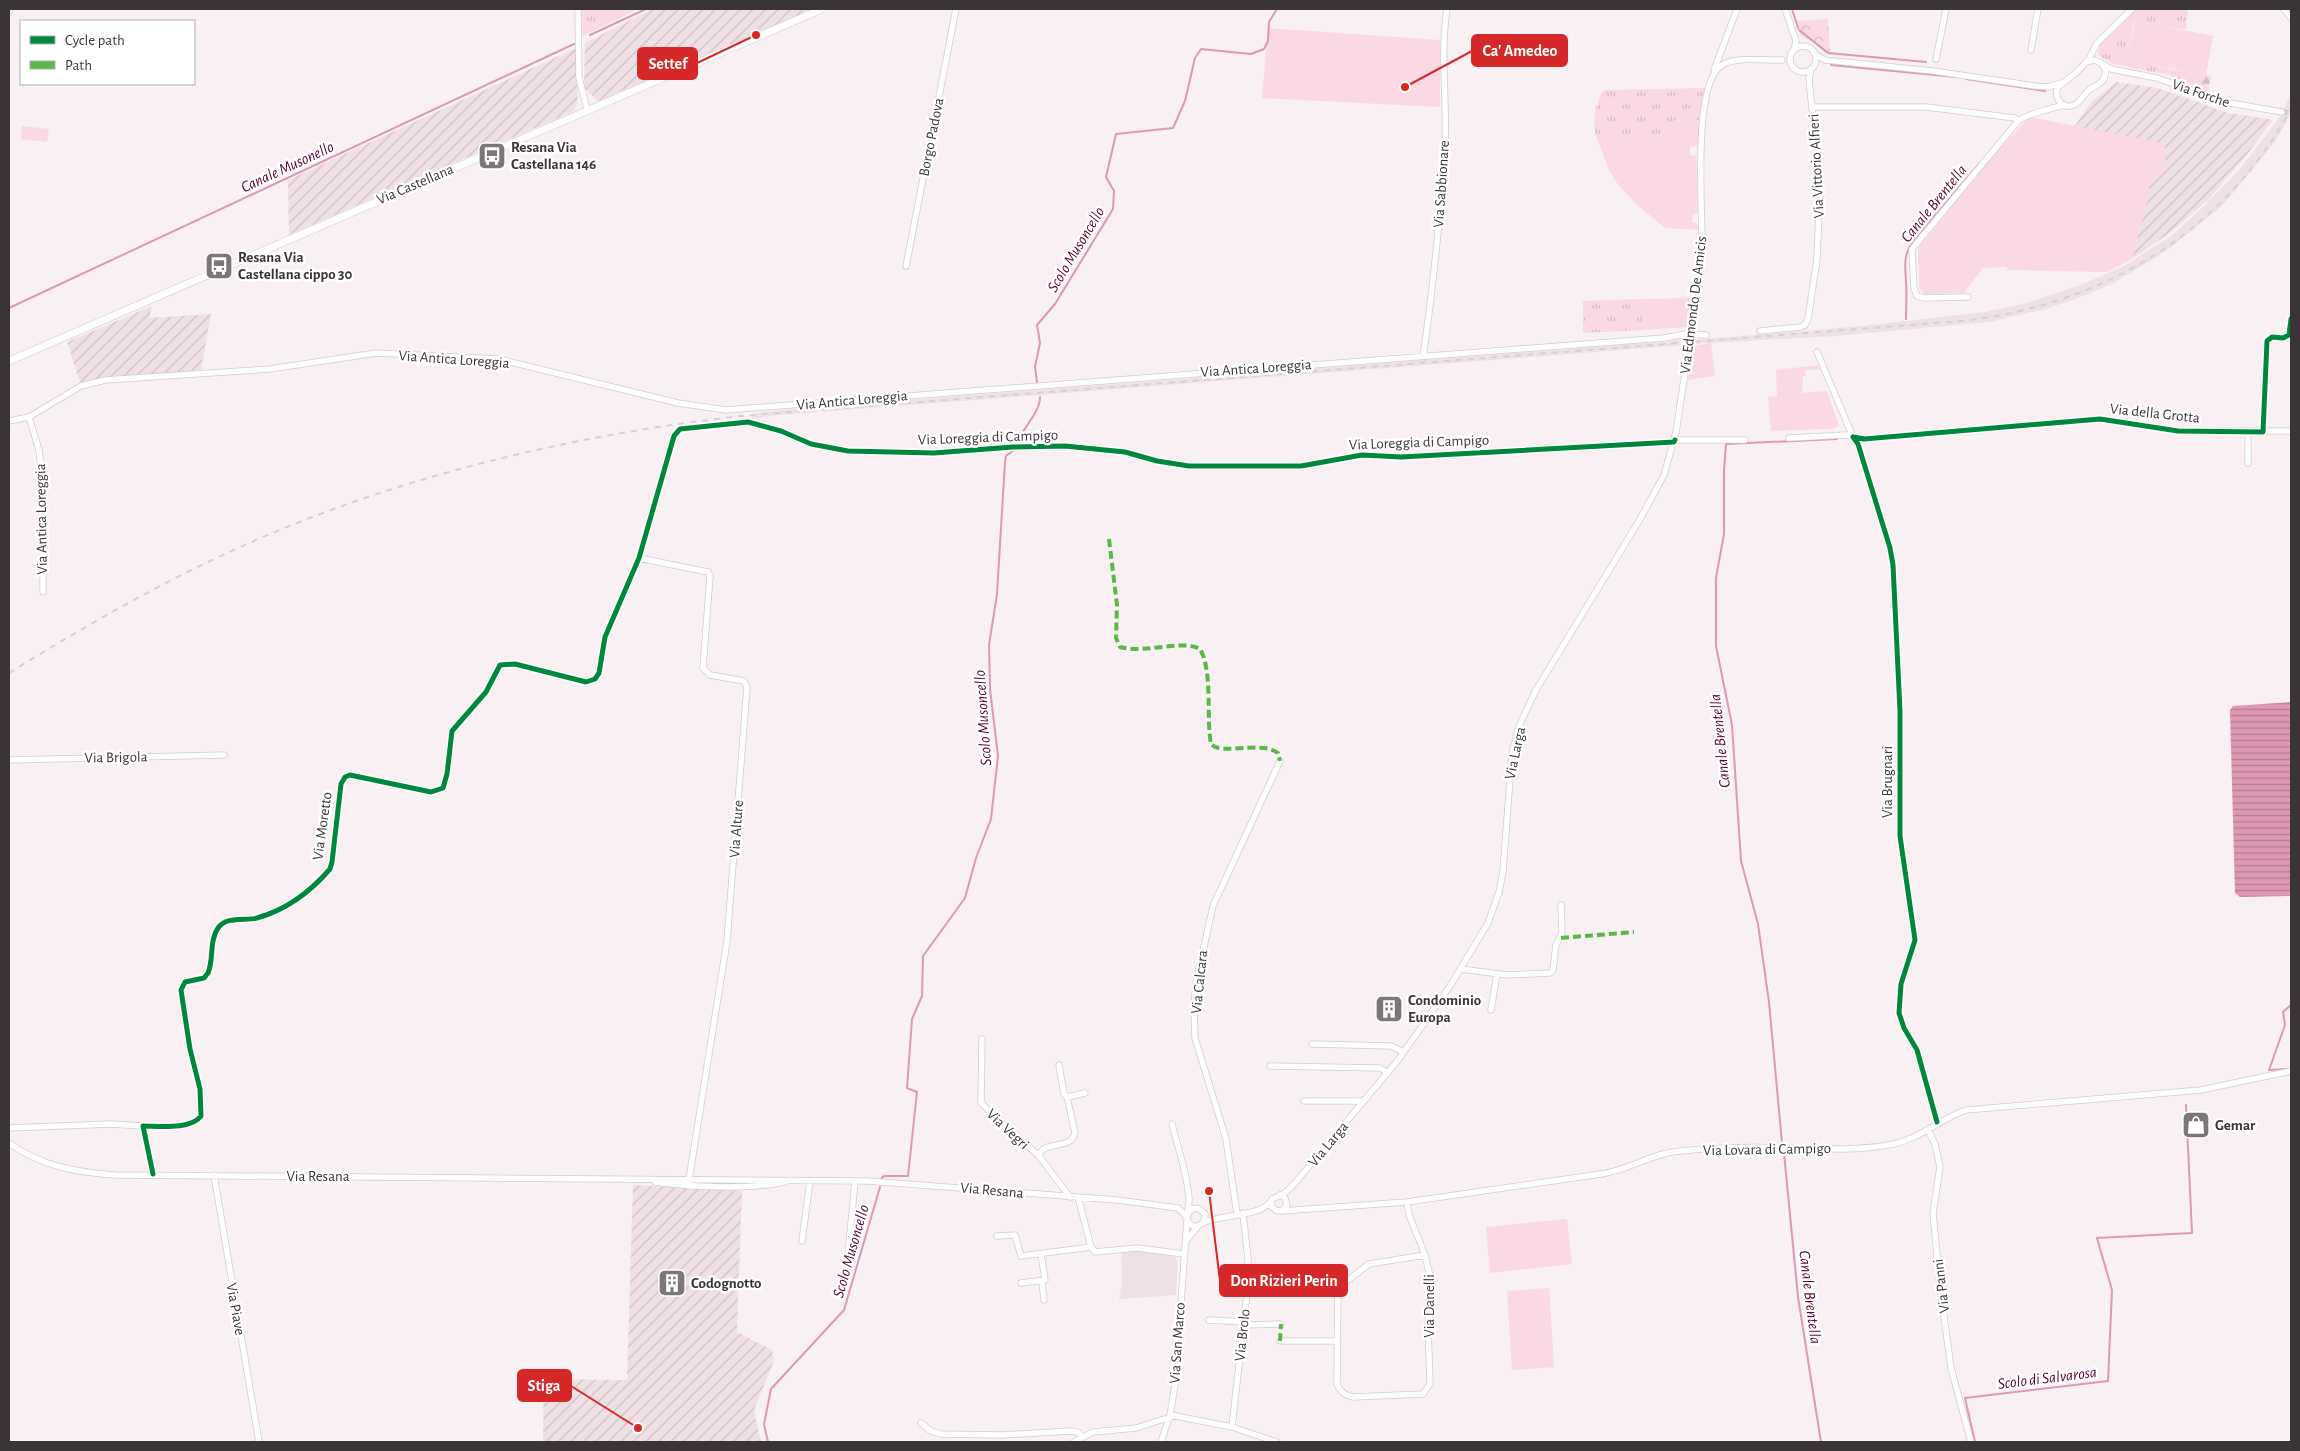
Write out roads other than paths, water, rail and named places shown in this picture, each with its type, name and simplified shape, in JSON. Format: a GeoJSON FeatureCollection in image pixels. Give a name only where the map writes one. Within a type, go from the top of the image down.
{"type":"FeatureCollection","features":[{"type":"Feature","properties":{"kind":"main road","name":"Via Castellana"},"geometry":{"type":"LineString","coordinates":[[9,361],[822,9]]}},
{"type":"Feature","properties":{"kind":"street"},"geometry":{"type":"LineString","coordinates":[[578,9],[579,77],[587,110]]}},
{"type":"Feature","properties":{"kind":"street","name":"Borgo Padova"},"geometry":{"type":"LineString","coordinates":[[906,266],[956,9]]}},
{"type":"Feature","properties":{"kind":"street","name":"Via Sabbionare"},"geometry":{"type":"LineString","coordinates":[[1423,358],[1435,273],[1445,140],[1444,76],[1447,9]]}},
{"type":"Feature","properties":{"kind":"street","name":"Via Edmondo De Amicis"},"geometry":{"type":"LineString","coordinates":[[1675,441],[1703,244],[1701,134],[1712,79],[1737,9]]}},
{"type":"Feature","properties":{"kind":"street"},"geometry":{"type":"LineString","coordinates":[[1785,9],[1796,40],[1792,65]]}},
{"type":"Feature","properties":{"kind":"street"},"geometry":{"type":"LineString","coordinates":[[1936,59],[1946,9]]}},
{"type":"Feature","properties":{"kind":"street"},"geometry":{"type":"LineString","coordinates":[[2031,50],[2038,9]]}},
{"type":"Feature","properties":{"kind":"street"},"geometry":{"type":"LineString","coordinates":[[1796,40],[1825,60],[1933,71],[2048,87],[2061,83],[2074,75],[2088,61],[2094,48],[2111,27],[2132,9]]}},
{"type":"Feature","properties":{"kind":"street"},"geometry":{"type":"LineString","coordinates":[[2284,9],[2291,18]]}},
{"type":"Feature","properties":{"kind":"street"},"geometry":{"type":"LineString","coordinates":[[1723,47],[1725,57],[1733,61]]}},
{"type":"Feature","properties":{"kind":"street"},"geometry":{"type":"LineString","coordinates":[[1782,60],[1793,52],[1806,47]]}},
{"type":"Feature","properties":{"kind":"street"},"geometry":{"type":"LineString","coordinates":[[2094,48],[2105,78]]}},
{"type":"Feature","properties":{"kind":"street"},"geometry":{"type":"LineString","coordinates":[[1812,67],[1814,54]]}},
{"type":"Feature","properties":{"kind":"street"},"geometry":{"type":"LineString","coordinates":[[1712,79],[1717,68],[1733,61],[1782,60],[1802,72],[1809,79]]}},
{"type":"Feature","properties":{"kind":"street"},"geometry":{"type":"LineString","coordinates":[[1802,72],[1825,60]]}},
{"type":"Feature","properties":{"kind":"street"},"geometry":{"type":"LineString","coordinates":[[1712,79],[1716,73],[1727,66],[1752,61]]}},
{"type":"Feature","properties":{"kind":"street"},"geometry":{"type":"LineString","coordinates":[[2088,61],[2101,63]]}},
{"type":"Feature","properties":{"kind":"street","name":"Via Forche"},"geometry":{"type":"LineString","coordinates":[[2101,63],[2120,72],[2157,78],[2241,106],[2282,112]]}},
{"type":"Feature","properties":{"kind":"street","name":"Via Vittorio Alfieri"},"geometry":{"type":"LineString","coordinates":[[1760,331],[1801,327],[1808,319],[1817,259],[1820,187],[1809,79],[1812,67]]}},
{"type":"Feature","properties":{"kind":"street"},"geometry":{"type":"LineString","coordinates":[[2048,87],[2056,95],[2059,102],[2073,106],[2077,104],[2088,90],[2105,78],[2120,72]]}},
{"type":"Feature","properties":{"kind":"street"},"geometry":{"type":"LineString","coordinates":[[2053,108],[2057,89],[2061,83]]}},
{"type":"Feature","properties":{"kind":"street"},"geometry":{"type":"LineString","coordinates":[[1968,297],[1924,298],[1917,296],[1914,288],[1912,251],[2018,121],[2028,114],[2044,112],[2065,105]]}},
{"type":"Feature","properties":{"kind":"street"},"geometry":{"type":"LineString","coordinates":[[1813,106],[1926,107],[2015,118],[2018,121]]}},
{"type":"Feature","properties":{"kind":"street"},"geometry":{"type":"LineString","coordinates":[[2263,432],[2267,340],[2272,337],[2282,338],[2289,335],[2291,319]]}},
{"type":"Feature","properties":{"kind":"street"},"geometry":{"type":"LineString","coordinates":[[1691,334],[1706,335]]}},
{"type":"Feature","properties":{"kind":"street","name":"Via Antica Loreggia"},"geometry":{"type":"LineString","coordinates":[[9,421],[29,417],[81,386],[105,380],[270,369],[376,353],[498,359],[678,403],[726,410],[1153,376],[1423,358],[1664,338],[1691,334]]}},
{"type":"Feature","properties":{"kind":"street","name":"Via Brugnari"},"geometry":{"type":"LineString","coordinates":[[1817,352],[1861,453],[1890,548],[1893,565],[1900,711],[1900,836],[1915,940],[1901,984],[1899,1014],[1904,1028],[1917,1050],[1937,1122]]}},
{"type":"Feature","properties":{"kind":"street","name":"Via Antica Loreggia"},"geometry":{"type":"LineString","coordinates":[[29,417],[39,450],[43,487],[43,592]]}},
{"type":"Feature","properties":{"kind":"street","name":"Via della Grotta"},"geometry":{"type":"LineString","coordinates":[[1853,437],[1864,439],[2100,420],[2178,431],[2291,431]]}},
{"type":"Feature","properties":{"kind":"street","name":"Via Loreggia di Campigo"},"geometry":{"type":"LineString","coordinates":[[639,558],[675,433],[683,428],[720,424],[753,423],[818,446],[848,451],[934,453],[1013,447],[1065,446],[1125,452],[1157,461],[1189,466],[1301,466],[1362,455],[1401,458],[1675,441],[1745,440]]}},
{"type":"Feature","properties":{"kind":"street"},"geometry":{"type":"LineString","coordinates":[[2248,432],[2248,463]]}},
{"type":"Feature","properties":{"kind":"street"},"geometry":{"type":"LineString","coordinates":[[1789,438],[1846,435],[1853,437]]}},
{"type":"Feature","properties":{"kind":"street","name":"Via Larga"},"geometry":{"type":"LineString","coordinates":[[1280,1195],[1292,1187],[1388,1073],[1460,969],[1488,923],[1499,892],[1503,864],[1510,763],[1522,720],[1536,690],[1658,490],[1675,441]]}},
{"type":"Feature","properties":{"kind":"street","name":"Via Moretto"},"geometry":{"type":"LineString","coordinates":[[143,1126],[187,1124],[195,1122],[201,1116],[200,1089],[190,1049],[181,990],[183,984],[190,980],[204,978],[208,973],[214,938],[222,923],[257,918],[285,905],[299,898],[330,869],[340,784],[345,777],[350,775],[431,792],[440,791],[445,785],[452,730],[483,696],[499,666],[503,663],[514,664],[584,682],[594,679],[600,670],[605,637],[639,558]]}},
{"type":"Feature","properties":{"kind":"street","name":"Via Alture"},"geometry":{"type":"LineString","coordinates":[[639,558],[708,572],[710,576],[703,668],[710,675],[744,680],[747,687],[727,941],[688,1183]]}},
{"type":"Feature","properties":{"kind":"street","name":"Via Brigola"},"geometry":{"type":"LineString","coordinates":[[9,760],[224,755]]}},
{"type":"Feature","properties":{"kind":"street","name":"Via Calcara"},"geometry":{"type":"LineString","coordinates":[[1243,1214],[1226,1138],[1195,1038],[1194,1008],[1196,982],[1213,906],[1280,761]]}},
{"type":"Feature","properties":{"kind":"street"},"geometry":{"type":"LineString","coordinates":[[1460,969],[1496,974],[1528,975],[1552,970],[1556,945],[1562,933],[1561,905]]}},
{"type":"Feature","properties":{"kind":"street"},"geometry":{"type":"LineString","coordinates":[[1490,1010],[1496,974]]}},
{"type":"Feature","properties":{"kind":"street","name":"Via Vegri"},"geometry":{"type":"LineString","coordinates":[[982,1039],[982,1104],[1039,1156],[1070,1197]]}},
{"type":"Feature","properties":{"kind":"street"},"geometry":{"type":"LineString","coordinates":[[1312,1044],[1391,1046],[1404,1052]]}},
{"type":"Feature","properties":{"kind":"street"},"geometry":{"type":"LineString","coordinates":[[1059,1065],[1064,1094],[1067,1097],[1085,1093]]}},
{"type":"Feature","properties":{"kind":"street"},"geometry":{"type":"LineString","coordinates":[[1270,1066],[1380,1068],[1388,1073]]}},
{"type":"Feature","properties":{"kind":"street","name":"Via Lovara di Campigo"},"geometry":{"type":"LineString","coordinates":[[1192,1212],[1224,1216],[1407,1202],[1607,1174],[1626,1169],[1664,1154],[1676,1152],[1744,1146],[1820,1150],[1894,1144],[1928,1130],[1937,1122],[1952,1115],[1980,1108],[2165,1094],[2228,1085],[2291,1071]]}},
{"type":"Feature","properties":{"kind":"street","name":"Via Vegri"},"geometry":{"type":"LineString","coordinates":[[1039,1156],[1045,1148],[1070,1142],[1074,1139],[1076,1133],[1067,1097]]}},
{"type":"Feature","properties":{"kind":"street","name":"Via Larga"},"geometry":{"type":"LineString","coordinates":[[1304,1101],[1364,1101]]}},
{"type":"Feature","properties":{"kind":"street"},"geometry":{"type":"LineString","coordinates":[[9,1128],[111,1124],[143,1126],[153,1174]]}},
{"type":"Feature","properties":{"kind":"street"},"geometry":{"type":"LineString","coordinates":[[1172,1124],[1189,1196],[1193,1226],[1201,1224],[1205,1217],[1192,1212]]}},
{"type":"Feature","properties":{"kind":"street","name":"Via Panni"},"geometry":{"type":"LineString","coordinates":[[1928,1130],[1935,1144],[1940,1167],[1933,1214],[1940,1287],[1952,1368],[1971,1442]]}},
{"type":"Feature","properties":{"kind":"street","name":"Via Resana"},"geometry":{"type":"LineString","coordinates":[[9,1143],[32,1158],[67,1170],[114,1175],[633,1179],[688,1183],[734,1179],[856,1181],[1078,1197],[1178,1208],[1192,1212]]}},
{"type":"Feature","properties":{"kind":"street","name":"Via Piave"},"geometry":{"type":"LineString","coordinates":[[214,1175],[259,1442]]}},
{"type":"Feature","properties":{"kind":"street"},"geometry":{"type":"LineString","coordinates":[[802,1241],[810,1180]]}},
{"type":"Feature","properties":{"kind":"street"},"geometry":{"type":"LineString","coordinates":[[845,1286],[856,1181]]}},
{"type":"Feature","properties":{"kind":"street","name":"Via Larga"},"geometry":{"type":"LineString","coordinates":[[1286,1202],[1292,1187]]}},
{"type":"Feature","properties":{"kind":"street"},"geometry":{"type":"LineString","coordinates":[[1280,1195],[1286,1202],[1284,1209],[1279,1211],[1272,1208],[1271,1200],[1275,1196],[1280,1195]]}},
{"type":"Feature","properties":{"kind":"street"},"geometry":{"type":"LineString","coordinates":[[1189,1196],[1192,1212]]}},
{"type":"Feature","properties":{"kind":"street"},"geometry":{"type":"LineString","coordinates":[[1078,1197],[1091,1247],[1095,1252],[1137,1248],[1184,1254]]}},
{"type":"Feature","properties":{"kind":"street","name":"Via Lovara di Campigo"},"geometry":{"type":"LineString","coordinates":[[1243,1214],[1265,1208],[1271,1200]]}},
{"type":"Feature","properties":{"kind":"street","name":"Via Lovara di Campigo"},"geometry":{"type":"LineString","coordinates":[[1286,1202],[1291,1209],[1302,1210]]}},
{"type":"Feature","properties":{"kind":"street","name":"Via Danelli"},"geometry":{"type":"LineString","coordinates":[[1338,1341],[1338,1384],[1346,1396],[1418,1395],[1426,1391],[1430,1384],[1428,1325],[1430,1287],[1425,1255],[1409,1215],[1407,1202]]}},
{"type":"Feature","properties":{"kind":"street","name":"Via San Marco"},"geometry":{"type":"LineString","coordinates":[[1161,1442],[1170,1417],[1175,1380],[1184,1254],[1192,1212]]}},
{"type":"Feature","properties":{"kind":"street","name":"Via Brolo"},"geometry":{"type":"LineString","coordinates":[[1232,1427],[1248,1284],[1248,1259],[1243,1214]]}},
{"type":"Feature","properties":{"kind":"street","name":"Via Lovara di Campigo"},"geometry":{"type":"LineString","coordinates":[[1201,1224],[1224,1216]]}},
{"type":"Feature","properties":{"kind":"street","name":"Via San Marco"},"geometry":{"type":"LineString","coordinates":[[1186,1243],[1201,1224]]}},
{"type":"Feature","properties":{"kind":"street"},"geometry":{"type":"LineString","coordinates":[[997,1236],[1015,1235],[1020,1256],[1091,1247]]}},
{"type":"Feature","properties":{"kind":"street"},"geometry":{"type":"LineString","coordinates":[[1041,1254],[1045,1280],[1042,1281],[1044,1300]]}},
{"type":"Feature","properties":{"kind":"street"},"geometry":{"type":"LineString","coordinates":[[1248,1284],[1338,1282],[1348,1280],[1369,1264],[1425,1255]]}},
{"type":"Feature","properties":{"kind":"street"},"geometry":{"type":"LineString","coordinates":[[1021,1283],[1042,1281]]}},
{"type":"Feature","properties":{"kind":"street"},"geometry":{"type":"LineString","coordinates":[[1280,1341],[1338,1341],[1338,1282]]}},
{"type":"Feature","properties":{"kind":"street"},"geometry":{"type":"LineString","coordinates":[[1209,1320],[1244,1324],[1281,1324]]}},
{"type":"Feature","properties":{"kind":"street"},"geometry":{"type":"LineString","coordinates":[[1074,1442],[1082,1436],[1093,1432],[1140,1427],[1170,1417],[1232,1427],[1276,1442]]}},
{"type":"Feature","properties":{"kind":"street"},"geometry":{"type":"LineString","coordinates":[[921,1423],[930,1431],[941,1434],[1002,1435],[1071,1431],[1078,1432],[1082,1436]]}},
{"type":"Feature","properties":{"kind":"waterway","name":"Canale Musonello"},"geometry":{"type":"LineString","coordinates":[[590,35],[646,9]]}},
{"type":"Feature","properties":{"kind":"waterway","name":"Scolo Musoncello"},"geometry":{"type":"LineString","coordinates":[[1037,382],[1035,367],[1040,343],[1037,325],[1055,304],[1113,209],[1114,191],[1106,177],[1116,134],[1173,128],[1185,101],[1195,58],[1201,49],[1251,54],[1264,49],[1268,41],[1269,22],[1277,9]]}},
{"type":"Feature","properties":{"kind":"waterway"},"geometry":{"type":"LineString","coordinates":[[1792,9],[1798,28]]}},
{"type":"Feature","properties":{"kind":"waterway"},"geometry":{"type":"LineString","coordinates":[[1799,30],[1828,53],[1926,62]]}},
{"type":"Feature","properties":{"kind":"waterway","name":"Canale Musonello"},"geometry":{"type":"LineString","coordinates":[[9,308],[574,44]]}},
{"type":"Feature","properties":{"kind":"waterway"},"geometry":{"type":"LineString","coordinates":[[1831,65],[1956,77]]}},
{"type":"Feature","properties":{"kind":"waterway"},"geometry":{"type":"LineString","coordinates":[[1966,79],[2045,91]]}},
{"type":"Feature","properties":{"kind":"waterway","name":"Canale Brentella"},"geometry":{"type":"LineString","coordinates":[[1906,319],[1905,265],[1908,250],[1914,240],[1979,164]]}},
{"type":"Feature","properties":{"kind":"waterway","name":"Scolo Musoncello"},"geometry":{"type":"LineString","coordinates":[[1017,444],[1037,409],[1040,397]]}},
{"type":"Feature","properties":{"kind":"waterway","name":"Canale Brentella"},"geometry":{"type":"LineString","coordinates":[[1782,1143],[1769,1002],[1758,924],[1741,861],[1732,725],[1716,646],[1716,578],[1724,534],[1726,444],[1837,439]]}},
{"type":"Feature","properties":{"kind":"waterway","name":"Scolo Musoncello"},"geometry":{"type":"LineString","coordinates":[[882,1178],[884,1176],[908,1176],[917,1092],[907,1088],[912,1019],[922,996],[923,956],[965,898],[976,858],[991,819],[998,756],[990,689],[989,645],[997,594],[1005,462],[1006,456],[1015,449]]}},
{"type":"Feature","properties":{"kind":"waterway","name":"Scolo di Salvarosa"},"geometry":{"type":"LineString","coordinates":[[2289,1069],[2269,1070],[2285,1025],[2283,1012],[2291,1005]]}},
{"type":"Feature","properties":{"kind":"waterway","name":"Scolo di Salvarosa"},"geometry":{"type":"LineString","coordinates":[[1975,1442],[1965,1398],[2108,1381],[2112,1290],[2097,1238],[2192,1233],[2186,1105]]}},
{"type":"Feature","properties":{"kind":"waterway","name":"Canale Brentella"},"geometry":{"type":"LineString","coordinates":[[1784,1153],[1798,1297],[1821,1442]]}},
{"type":"Feature","properties":{"kind":"waterway","name":"Scolo Musoncello"},"geometry":{"type":"LineString","coordinates":[[768,1442],[764,1424],[771,1389],[844,1310],[880,1187]]}},
{"type":"Feature","properties":{"kind":"tunnel"},"geometry":{"type":"LineString","coordinates":[[2282,112],[2291,113]]}},
{"type":"Feature","properties":{"kind":"railway"},"geometry":{"type":"LineString","coordinates":[[9,673],[132,601],[208,562],[335,508],[401,486],[468,467],[535,450],[603,436],[740,416],[1961,321],[2012,313],[2062,299],[2109,280],[2153,256],[2193,227],[2230,193],[2263,153],[2291,109]]}},
{"type":"Feature","properties":{"kind":"place","name":"Settef"},"geometry":{"type":"Point","coordinates":[756,35]}},
{"type":"Feature","properties":{"kind":"place","name":"Ca' Amedeo"},"geometry":{"type":"Point","coordinates":[1405,87]}},
{"type":"Feature","properties":{"kind":"place","name":"Resana Via Castellana 146"},"geometry":{"type":"Point","coordinates":[492,156]}},
{"type":"Feature","properties":{"kind":"place","name":"Resana Via Castellana cippo 30"},"geometry":{"type":"Point","coordinates":[219,266]}},
{"type":"Feature","properties":{"kind":"place","name":"Condominio Europa"},"geometry":{"type":"Point","coordinates":[1389,1009]}},
{"type":"Feature","properties":{"kind":"place","name":"Gemar"},"geometry":{"type":"Point","coordinates":[2196,1125]}},
{"type":"Feature","properties":{"kind":"place","name":"Don Rizieri Perin"},"geometry":{"type":"Point","coordinates":[1209,1191]}},
{"type":"Feature","properties":{"kind":"place","name":"Codognotto"},"geometry":{"type":"Point","coordinates":[672,1283]}},
{"type":"Feature","properties":{"kind":"place","name":"Stiga"},"geometry":{"type":"Point","coordinates":[638,1428]}}]}
